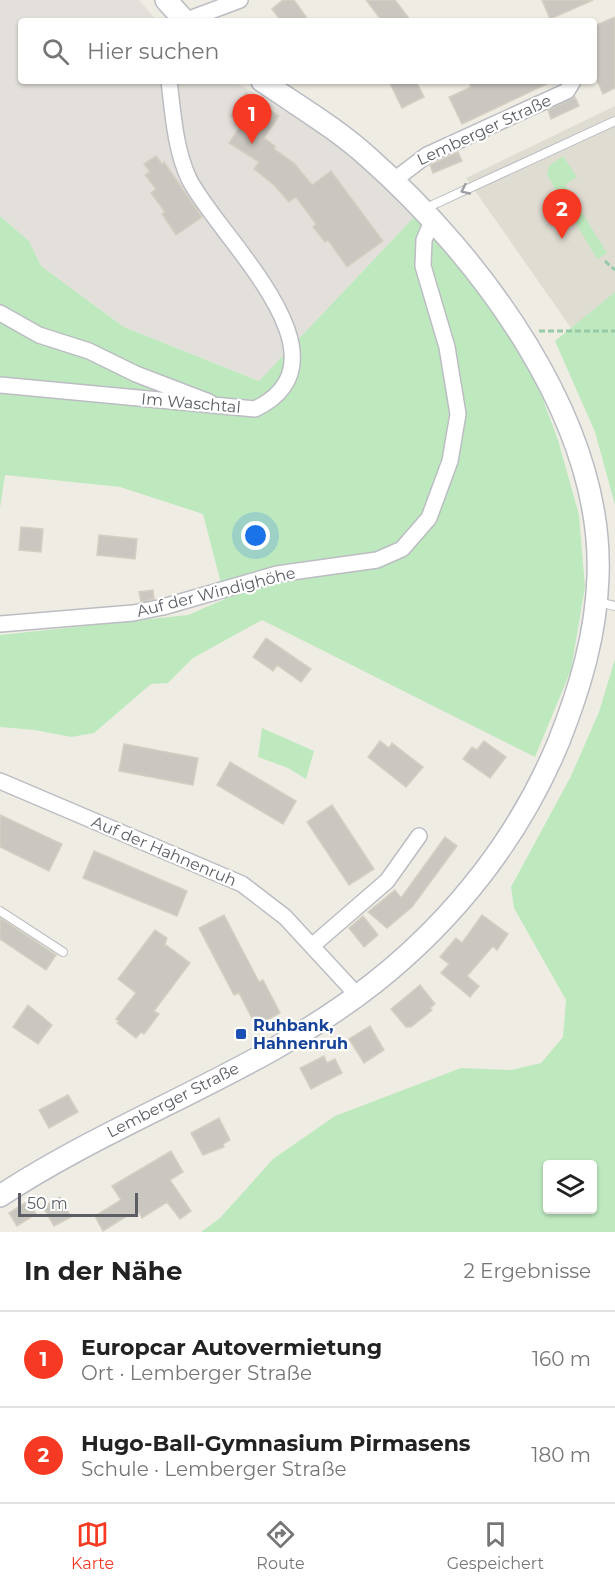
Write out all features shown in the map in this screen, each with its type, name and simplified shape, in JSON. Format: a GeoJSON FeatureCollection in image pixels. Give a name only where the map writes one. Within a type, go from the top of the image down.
{"type":"FeatureCollection","features":[{"type":"Feature","properties":{"kind":"main road"},"geometry":{"type":"LineString","coordinates":[[166,0],[182,18]]}},
{"type":"Feature","properties":{"kind":"main road","name":"Lemberger Straße"},"geometry":{"type":"LineString","coordinates":[[0,1196],[78,1149],[303,1032],[357,995],[428,935],[473,886],[510,836],[552,757],[578,692],[591,639],[606,604],[598,575],[594,522],[581,466],[561,411],[519,331],[475,269],[428,214],[342,136],[266,84]]}},
{"type":"Feature","properties":{"kind":"street"},"geometry":{"type":"LineString","coordinates":[[193,18],[240,0]]}},
{"type":"Feature","properties":{"kind":"street","name":"Im Waschtal"},"geometry":{"type":"LineString","coordinates":[[0,385],[255,409],[268,403],[283,390],[293,370],[294,359],[288,330],[267,289],[189,178],[179,152],[169,84]]}},
{"type":"Feature","properties":{"kind":"street","name":"Lemberger Straße"},"geometry":{"type":"LineString","coordinates":[[393,180],[427,154],[567,91],[571,84]]}},
{"type":"Feature","properties":{"kind":"street","name":"Auf der Windighöhe"},"geometry":{"type":"LineString","coordinates":[[0,624],[133,613],[163,608],[277,574],[377,560],[402,549],[429,518],[450,461],[458,414],[447,347],[423,266],[428,214]]}},
{"type":"Feature","properties":{"kind":"street"},"geometry":{"type":"LineString","coordinates":[[0,313],[39,335],[89,351],[136,374],[176,387],[220,407]]}},
{"type":"Feature","properties":{"kind":"street","name":"Auf der Hahnenruh"},"geometry":{"type":"LineString","coordinates":[[0,781],[242,884],[285,917],[357,995]]}},
{"type":"Feature","properties":{"kind":"street"},"geometry":{"type":"LineString","coordinates":[[313,945],[382,885],[419,836]]}},
{"type":"Feature","properties":{"kind":"lane"},"geometry":{"type":"LineString","coordinates":[[428,214],[507,171],[615,122]]}},
{"type":"Feature","properties":{"kind":"lane"},"geometry":{"type":"LineString","coordinates":[[0,911],[63,952]]}},
{"type":"Feature","properties":{"kind":"path"},"geometry":{"type":"LineString","coordinates":[[605,261],[615,270]]}},
{"type":"Feature","properties":{"kind":"path"},"geometry":{"type":"LineString","coordinates":[[519,331],[615,331]]}},
{"type":"Feature","properties":{"kind":"shaded area"},"geometry":{"type":"Polygon","coordinates":[[[0,0],[139,0],[154,18],[18,18],[18,84],[238,84],[326,135],[417,214],[260,381],[124,327],[41,266],[29,241],[0,216],[0,0]]]}},
{"type":"Feature","properties":{"kind":"shaded area"},"geometry":{"type":"Polygon","coordinates":[[[615,106],[615,300],[571,328],[466,178],[615,106]]]}},
{"type":"Feature","properties":{"kind":"green space"},"geometry":{"type":"Polygon","coordinates":[[[563,156],[577,177],[565,185],[607,253],[597,259],[547,175],[549,166],[563,156]]]}},
{"type":"Feature","properties":{"kind":"green space"},"geometry":{"type":"Polygon","coordinates":[[[417,214],[525,351],[558,440],[579,515],[585,587],[571,670],[535,757],[262,620],[193,658],[168,683],[151,684],[94,733],[71,737],[35,730],[0,727],[0,635],[188,615],[225,599],[203,514],[120,487],[5,475],[0,508],[0,216],[29,241],[41,266],[124,327],[259,381],[417,214]]]}},
{"type":"Feature","properties":{"kind":"green space"},"geometry":{"type":"Polygon","coordinates":[[[615,292],[615,505],[595,432],[555,341],[615,292]]]}},
{"type":"Feature","properties":{"kind":"green space"},"geometry":{"type":"Polygon","coordinates":[[[615,659],[615,1232],[201,1232],[220,1218],[273,1159],[335,1116],[461,1068],[511,1070],[541,1063],[563,1037],[566,1000],[514,908],[511,887],[571,776],[599,712],[615,659]]]}},
{"type":"Feature","properties":{"kind":"green space"},"geometry":{"type":"Polygon","coordinates":[[[262,728],[314,751],[306,779],[288,768],[258,757],[262,728]]]}},
{"type":"Feature","properties":{"kind":"building"},"geometry":{"type":"Polygon","coordinates":[[[283,0],[294,0],[307,18],[279,18],[272,9],[283,0]]]}},
{"type":"Feature","properties":{"kind":"building"},"geometry":{"type":"Polygon","coordinates":[[[366,0],[395,0],[409,18],[380,18],[366,0]]]}},
{"type":"Feature","properties":{"kind":"building"},"geometry":{"type":"Polygon","coordinates":[[[542,0],[593,0],[552,18],[550,18],[542,0]]]}},
{"type":"Feature","properties":{"kind":"building"},"geometry":{"type":"Polygon","coordinates":[[[615,17],[615,88],[603,94],[597,81],[597,25],[615,17]]]}},
{"type":"Feature","properties":{"kind":"building"},"geometry":{"type":"Polygon","coordinates":[[[390,84],[418,84],[424,97],[402,108],[390,84]]]}},
{"type":"Feature","properties":{"kind":"building"},"geometry":{"type":"Polygon","coordinates":[[[470,84],[547,84],[462,124],[449,97],[471,87],[470,84]]]}},
{"type":"Feature","properties":{"kind":"building"},"geometry":{"type":"Polygon","coordinates":[[[246,93],[279,116],[264,138],[275,146],[274,149],[294,163],[312,185],[331,171],[383,241],[347,267],[328,240],[325,242],[313,227],[316,224],[296,197],[289,202],[274,185],[254,169],[259,162],[229,143],[242,124],[231,116],[246,93]]]}},
{"type":"Feature","properties":{"kind":"building"},"geometry":{"type":"Polygon","coordinates":[[[575,97],[579,106],[551,119],[548,110],[575,97]]]}},
{"type":"Feature","properties":{"kind":"building"},"geometry":{"type":"Polygon","coordinates":[[[458,152],[462,161],[433,173],[430,165],[458,152]]]}},
{"type":"Feature","properties":{"kind":"building"},"geometry":{"type":"Polygon","coordinates":[[[156,156],[162,164],[164,162],[202,217],[176,235],[162,214],[165,212],[151,193],[156,189],[145,175],[150,172],[144,164],[156,156]]]}},
{"type":"Feature","properties":{"kind":"building"},"geometry":{"type":"Polygon","coordinates":[[[21,527],[43,529],[41,552],[19,550],[21,527]]]}},
{"type":"Feature","properties":{"kind":"building"},"geometry":{"type":"Polygon","coordinates":[[[99,535],[137,539],[135,559],[97,555],[99,535]]]}},
{"type":"Feature","properties":{"kind":"building"},"geometry":{"type":"Polygon","coordinates":[[[153,590],[154,599],[141,602],[139,592],[153,590]]]}},
{"type":"Feature","properties":{"kind":"building"},"geometry":{"type":"Polygon","coordinates":[[[266,638],[311,669],[301,682],[277,665],[273,671],[253,657],[266,638]]]}},
{"type":"Feature","properties":{"kind":"building"},"geometry":{"type":"Polygon","coordinates":[[[380,741],[389,748],[392,743],[423,767],[406,787],[368,757],[380,741]]]}},
{"type":"Feature","properties":{"kind":"building"},"geometry":{"type":"Polygon","coordinates":[[[484,741],[506,757],[490,778],[463,759],[472,747],[477,750],[484,741]]]}},
{"type":"Feature","properties":{"kind":"building"},"geometry":{"type":"Polygon","coordinates":[[[124,744],[198,758],[193,785],[119,771],[124,744]]]}},
{"type":"Feature","properties":{"kind":"building"},"geometry":{"type":"Polygon","coordinates":[[[230,762],[296,801],[283,824],[217,785],[230,762]]]}},
{"type":"Feature","properties":{"kind":"building"},"geometry":{"type":"Polygon","coordinates":[[[332,805],[374,869],[349,885],[307,822],[332,805]]]}},
{"type":"Feature","properties":{"kind":"building"},"geometry":{"type":"Polygon","coordinates":[[[0,815],[62,844],[49,871],[0,847],[0,815]]]}},
{"type":"Feature","properties":{"kind":"building"},"geometry":{"type":"Polygon","coordinates":[[[445,837],[457,846],[412,907],[387,928],[368,912],[395,890],[401,898],[445,837]]]}},
{"type":"Feature","properties":{"kind":"building"},"geometry":{"type":"Polygon","coordinates":[[[94,851],[187,891],[177,916],[83,878],[94,851]]]}},
{"type":"Feature","properties":{"kind":"building"},"geometry":{"type":"Polygon","coordinates":[[[224,915],[259,982],[263,980],[280,1013],[256,1026],[239,993],[234,995],[199,928],[224,915]]]}},
{"type":"Feature","properties":{"kind":"building"},"geometry":{"type":"Polygon","coordinates":[[[482,915],[508,934],[497,950],[493,946],[467,976],[479,986],[470,997],[441,973],[449,964],[440,957],[456,938],[462,943],[482,915]]]}},
{"type":"Feature","properties":{"kind":"building"},"geometry":{"type":"Polygon","coordinates":[[[363,916],[378,935],[364,947],[349,928],[363,916]]]}},
{"type":"Feature","properties":{"kind":"building"},"geometry":{"type":"Polygon","coordinates":[[[0,918],[56,955],[46,970],[0,939],[0,918]]]}},
{"type":"Feature","properties":{"kind":"building"},"geometry":{"type":"Polygon","coordinates":[[[155,930],[167,938],[164,947],[166,945],[190,963],[154,1011],[159,1014],[144,1034],[141,1032],[136,1038],[117,1023],[119,1021],[116,1019],[136,993],[118,979],[155,930]]]}},
{"type":"Feature","properties":{"kind":"building"},"geometry":{"type":"Polygon","coordinates":[[[420,985],[435,1004],[430,1008],[432,1010],[411,1027],[406,1027],[391,1009],[420,985]]]}},
{"type":"Feature","properties":{"kind":"building"},"geometry":{"type":"Polygon","coordinates":[[[28,1005],[52,1025],[38,1044],[13,1027],[28,1005]]]}},
{"type":"Feature","properties":{"kind":"building"},"geometry":{"type":"Polygon","coordinates":[[[370,1026],[384,1050],[364,1063],[349,1039],[370,1026]]]}},
{"type":"Feature","properties":{"kind":"building"},"geometry":{"type":"Polygon","coordinates":[[[324,1056],[327,1063],[335,1059],[342,1073],[311,1089],[300,1068],[324,1056]]]}},
{"type":"Feature","properties":{"kind":"building"},"geometry":{"type":"Polygon","coordinates":[[[68,1095],[78,1112],[49,1128],[39,1110],[68,1095]]]}},
{"type":"Feature","properties":{"kind":"building"},"geometry":{"type":"Polygon","coordinates":[[[219,1118],[230,1140],[223,1144],[224,1147],[203,1155],[191,1133],[219,1118]]]}},
{"type":"Feature","properties":{"kind":"building"},"geometry":{"type":"Polygon","coordinates":[[[171,1151],[183,1172],[170,1180],[191,1211],[180,1219],[167,1202],[142,1218],[139,1212],[131,1216],[130,1214],[103,1231],[95,1216],[121,1200],[112,1186],[171,1151]]]}},
{"type":"Feature","properties":{"kind":"building"},"geometry":{"type":"Polygon","coordinates":[[[60,1197],[71,1217],[54,1226],[43,1207],[60,1197]]]}},
{"type":"Feature","properties":{"kind":"building"},"geometry":{"type":"Polygon","coordinates":[[[28,1201],[36,1214],[17,1226],[9,1213],[28,1201]]]}},
{"type":"Feature","properties":{"kind":"place","name":"Europcar Autovermietung"},"geometry":{"type":"Point","coordinates":[252,144]}},
{"type":"Feature","properties":{"kind":"place","name":"Hugo-Ball-Gymnasium Pirmasens"},"geometry":{"type":"Point","coordinates":[562,239]}},
{"type":"Feature","properties":{"kind":"place","name":"Ruhbank, Hahnenruh"},"geometry":{"type":"Point","coordinates":[241,1034]}}]}
